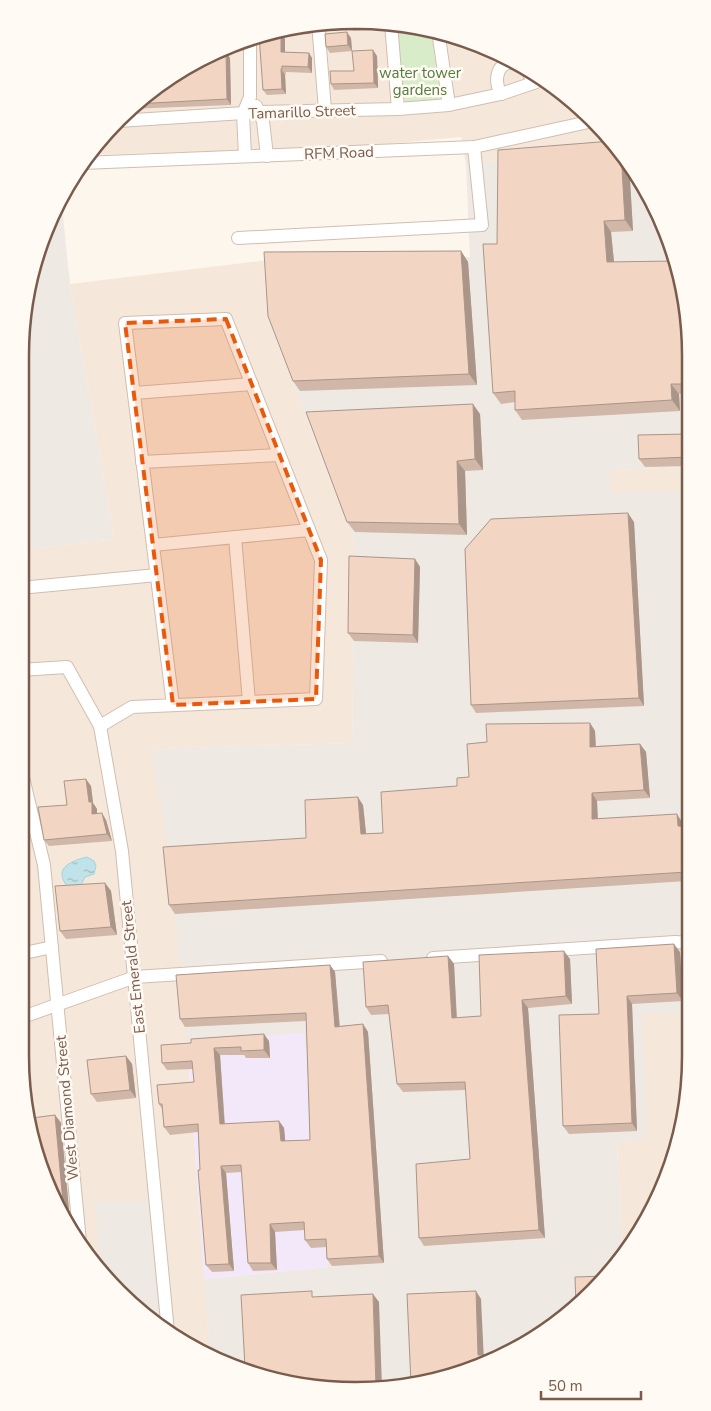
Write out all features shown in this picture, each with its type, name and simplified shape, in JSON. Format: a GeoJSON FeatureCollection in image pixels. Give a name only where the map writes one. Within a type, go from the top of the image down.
{"type":"FeatureCollection","features":[{"type":"Feature","properties":{"kind":"street"},"geometry":{"type":"LineString","coordinates":[[319,31],[325,110]]}},
{"type":"Feature","properties":{"kind":"street"},"geometry":{"type":"LineString","coordinates":[[392,31],[398,109]]}},
{"type":"Feature","properties":{"kind":"street"},"geometry":{"type":"LineString","coordinates":[[439,40],[449,105]]}},
{"type":"Feature","properties":{"kind":"street"},"geometry":{"type":"LineString","coordinates":[[245,156],[243,114],[250,98],[247,47]]}},
{"type":"Feature","properties":{"kind":"street"},"geometry":{"type":"LineString","coordinates":[[501,94],[497,87],[497,73],[505,65]]}},
{"type":"Feature","properties":{"kind":"street","name":"Tamarillo Street"},"geometry":{"type":"LineString","coordinates":[[128,120],[260,112],[398,109],[449,105],[501,94],[530,80]]}},
{"type":"Feature","properties":{"kind":"street"},"geometry":{"type":"LineString","coordinates":[[250,98],[260,112],[267,156]]}},
{"type":"Feature","properties":{"kind":"street","name":"RFM Road"},"geometry":{"type":"LineString","coordinates":[[92,163],[474,147],[585,123]]}},
{"type":"Feature","properties":{"kind":"street"},"geometry":{"type":"LineString","coordinates":[[238,238],[482,224],[474,147]]}},
{"type":"Feature","properties":{"kind":"street"},"geometry":{"type":"LineString","coordinates":[[100,726],[132,707],[316,700],[321,560],[226,320],[125,323],[174,705]]}},
{"type":"Feature","properties":{"kind":"street"},"geometry":{"type":"LineString","coordinates":[[134,393],[252,384]]}},
{"type":"Feature","properties":{"kind":"street"},"geometry":{"type":"LineString","coordinates":[[142,462],[279,455]]}},
{"type":"Feature","properties":{"kind":"street"},"geometry":{"type":"LineString","coordinates":[[153,545],[309,530]]}},
{"type":"Feature","properties":{"kind":"street"},"geometry":{"type":"LineString","coordinates":[[235,537],[249,702]]}},
{"type":"Feature","properties":{"kind":"street"},"geometry":{"type":"LineString","coordinates":[[29,587],[157,574]]}},
{"type":"Feature","properties":{"kind":"street","name":"East Emerald Street"},"geometry":{"type":"LineString","coordinates":[[29,669],[67,667],[100,726],[122,851],[164,1320]]}},
{"type":"Feature","properties":{"kind":"street","name":"West Diamond Street"},"geometry":{"type":"LineString","coordinates":[[29,802],[44,865],[75,1222]]}},
{"type":"Feature","properties":{"kind":"street"},"geometry":{"type":"LineString","coordinates":[[424,958],[682,942]]}},
{"type":"Feature","properties":{"kind":"street"},"geometry":{"type":"LineString","coordinates":[[29,952],[52,947]]}},
{"type":"Feature","properties":{"kind":"street"},"geometry":{"type":"LineString","coordinates":[[29,1015],[134,976],[396,960]]}},
{"type":"Feature","properties":{"kind":"highlighted area"},"geometry":{"type":"Polygon","coordinates":[[[226,319],[321,560],[316,699],[173,705],[125,323],[226,319]]]}},
{"type":"Feature","properties":{"kind":"shaded area"},"geometry":{"type":"Polygon","coordinates":[[[334,29],[377,29],[419,35],[461,46],[500,62],[554,96],[587,124],[611,152],[466,164],[461,137],[355,147],[98,155],[124,124],[157,96],[211,62],[250,46],[271,40],[334,29]]]}},
{"type":"Feature","properties":{"kind":"shaded area"},"geometry":{"type":"Polygon","coordinates":[[[611,152],[627,174],[649,211],[665,250],[671,271],[682,334],[682,467],[609,470],[611,492],[682,492],[682,1012],[642,1014],[647,1138],[617,1143],[622,1244],[587,1287],[537,1327],[500,1349],[461,1365],[419,1376],[377,1382],[334,1382],[271,1371],[250,1365],[210,1348],[204,1279],[328,1267],[303,1033],[187,1043],[169,855],[151,749],[352,743],[355,544],[272,328],[268,260],[470,257],[466,164],[611,152]]]}},
{"type":"Feature","properties":{"kind":"shaded area"},"geometry":{"type":"Polygon","coordinates":[[[62,210],[70,284],[114,539],[29,550],[29,334],[40,271],[46,250],[62,210]]]}},
{"type":"Feature","properties":{"kind":"shaded area"},"geometry":{"type":"Polygon","coordinates":[[[268,260],[272,328],[355,544],[352,743],[151,749],[682,814],[682,1077],[676,1119],[665,1161],[649,1200],[622,1244],[617,1143],[646,1138],[304,1033],[187,1044],[210,1348],[157,1315],[124,1287],[96,1254],[62,1200],[46,1161],[40,1140],[29,1077],[29,550],[114,539],[70,284],[268,260]]]}},
{"type":"Feature","properties":{"kind":"shaded area"},"geometry":{"type":"Polygon","coordinates":[[[682,467],[682,492],[610,492],[609,470],[682,467]]]}},
{"type":"Feature","properties":{"kind":"shaded area"},"geometry":{"type":"Polygon","coordinates":[[[304,1033],[314,1136],[325,1135],[328,1267],[204,1279],[187,1043],[304,1033]]]}},
{"type":"Feature","properties":{"kind":"shaded area"},"geometry":{"type":"Polygon","coordinates":[[[95,1201],[147,1201],[160,1315],[157,1315],[124,1287],[99,1258],[95,1201]]]}},
{"type":"Feature","properties":{"kind":"green space","name":"water tower gardens"},"geometry":{"type":"Polygon","coordinates":[[[398,32],[432,38],[440,99],[405,102],[398,32]]]}},
{"type":"Feature","properties":{"kind":"water"},"geometry":{"type":"Polygon","coordinates":[[[87,857],[94,861],[96,866],[94,874],[85,877],[81,885],[67,886],[63,880],[63,870],[70,863],[87,857]]]}},
{"type":"Feature","properties":{"kind":"building"},"geometry":{"type":"Polygon","coordinates":[[[347,32],[348,45],[326,47],[325,34],[347,32]]]}},
{"type":"Feature","properties":{"kind":"building"},"geometry":{"type":"Polygon","coordinates":[[[281,38],[281,52],[309,53],[308,67],[282,66],[282,89],[263,90],[260,43],[281,38]]]}},
{"type":"Feature","properties":{"kind":"building"},"geometry":{"type":"Polygon","coordinates":[[[373,50],[374,83],[331,84],[330,71],[354,71],[352,51],[373,50]]]}},
{"type":"Feature","properties":{"kind":"building"},"geometry":{"type":"Polygon","coordinates":[[[226,56],[227,99],[148,103],[174,84],[211,62],[226,56]]]}},
{"type":"Feature","properties":{"kind":"building"},"geometry":{"type":"Polygon","coordinates":[[[602,142],[622,167],[625,220],[604,221],[607,262],[668,261],[676,292],[682,348],[682,384],[671,384],[672,400],[515,410],[515,391],[493,393],[483,244],[497,244],[498,150],[602,142]]]}},
{"type":"Feature","properties":{"kind":"building"},"geometry":{"type":"Polygon","coordinates":[[[461,251],[469,374],[293,381],[268,316],[264,252],[461,251]]]}},
{"type":"Feature","properties":{"kind":"building"},"geometry":{"type":"Polygon","coordinates":[[[473,404],[475,459],[457,461],[459,524],[347,522],[306,412],[473,404]]]}},
{"type":"Feature","properties":{"kind":"building"},"geometry":{"type":"Polygon","coordinates":[[[682,434],[682,457],[639,459],[638,435],[682,434]]]}},
{"type":"Feature","properties":{"kind":"building"},"geometry":{"type":"Polygon","coordinates":[[[628,513],[639,698],[471,705],[465,549],[491,519],[628,513]]]}},
{"type":"Feature","properties":{"kind":"building"},"geometry":{"type":"Polygon","coordinates":[[[349,556],[415,559],[413,635],[348,633],[349,556]]]}},
{"type":"Feature","properties":{"kind":"building"},"geometry":{"type":"Polygon","coordinates":[[[590,723],[590,747],[640,744],[644,790],[592,793],[592,819],[677,814],[678,826],[682,826],[682,872],[169,905],[163,847],[306,838],[305,800],[358,797],[361,834],[383,833],[381,792],[457,786],[457,778],[469,777],[467,744],[487,742],[486,724],[590,723]]]}},
{"type":"Feature","properties":{"kind":"building"},"geometry":{"type":"Polygon","coordinates":[[[86,779],[89,802],[92,802],[92,814],[102,813],[107,834],[44,840],[38,807],[67,805],[64,781],[86,779]]]}},
{"type":"Feature","properties":{"kind":"building"},"geometry":{"type":"Polygon","coordinates":[[[105,883],[111,927],[60,931],[55,886],[105,883]]]}},
{"type":"Feature","properties":{"kind":"building"},"geometry":{"type":"Polygon","coordinates":[[[674,944],[677,993],[627,996],[632,1123],[563,1126],[559,1015],[599,1014],[596,949],[674,944]]]}},
{"type":"Feature","properties":{"kind":"building"},"geometry":{"type":"Polygon","coordinates":[[[564,951],[566,996],[522,1000],[539,1230],[419,1238],[416,1164],[470,1159],[465,1082],[397,1084],[388,1005],[366,1007],[363,962],[448,956],[452,1018],[481,1016],[479,955],[564,951]]]}},
{"type":"Feature","properties":{"kind":"building"},"geometry":{"type":"Polygon","coordinates":[[[330,965],[335,1027],[363,1024],[379,1256],[327,1259],[326,1239],[305,1240],[304,1222],[270,1224],[271,1263],[248,1263],[241,1165],[221,1166],[229,1264],[206,1265],[198,1170],[200,1170],[198,1124],[164,1127],[162,1104],[159,1104],[157,1085],[194,1082],[192,1061],[162,1063],[161,1045],[191,1043],[191,1039],[264,1034],[264,1050],[241,1051],[241,1047],[214,1048],[220,1124],[279,1121],[281,1141],[310,1140],[306,1013],[180,1019],[176,975],[330,965]]]}},
{"type":"Feature","properties":{"kind":"building"},"geometry":{"type":"Polygon","coordinates":[[[126,1056],[130,1090],[91,1094],[87,1060],[126,1056]]]}},
{"type":"Feature","properties":{"kind":"building"},"geometry":{"type":"Polygon","coordinates":[[[55,1115],[63,1202],[46,1161],[35,1118],[55,1115]]]}},
{"type":"Feature","properties":{"kind":"building"},"geometry":{"type":"Polygon","coordinates":[[[596,1276],[576,1297],[575,1277],[596,1276]]]}},
{"type":"Feature","properties":{"kind":"building"},"geometry":{"type":"Polygon","coordinates":[[[312,1291],[312,1297],[373,1294],[376,1382],[334,1382],[292,1376],[245,1363],[241,1295],[312,1291]]]}},
{"type":"Feature","properties":{"kind":"building"},"geometry":{"type":"Polygon","coordinates":[[[476,1291],[478,1355],[486,1355],[461,1365],[411,1377],[407,1294],[476,1291]]]}}]}
